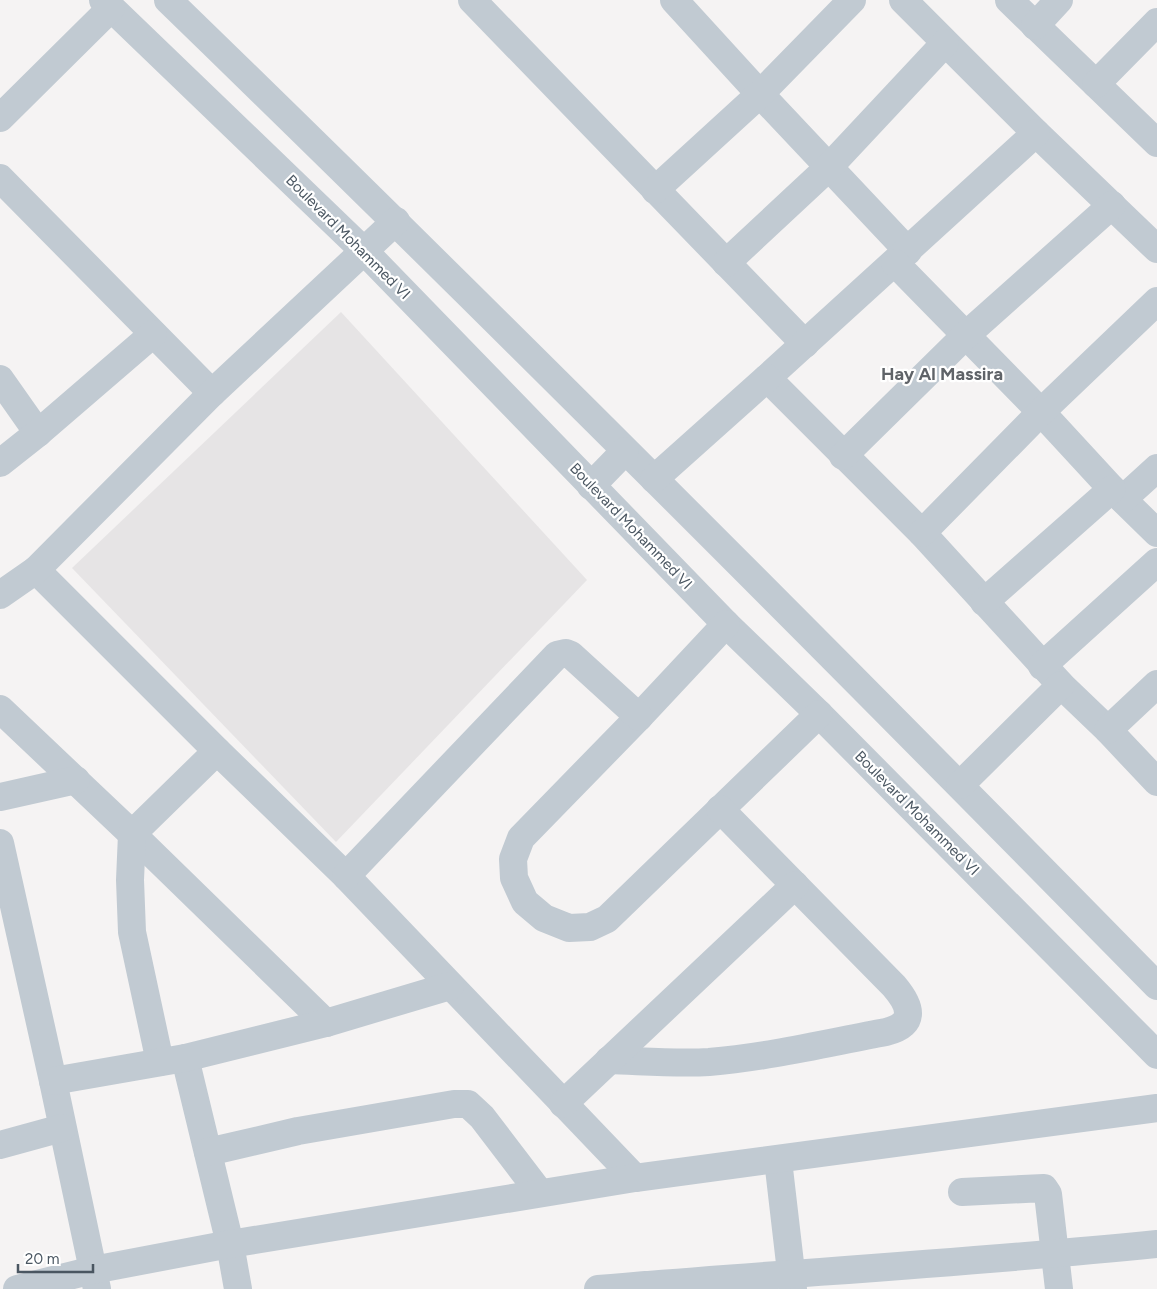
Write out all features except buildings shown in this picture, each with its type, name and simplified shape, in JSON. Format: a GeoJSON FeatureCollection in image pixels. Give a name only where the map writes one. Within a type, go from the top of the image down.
{"type":"FeatureCollection","features":[{"type":"Feature","properties":{"kind":"street"},"geometry":{"type":"LineString","coordinates":[[168,0],[396,221],[626,450],[960,785],[1157,986]]}},
{"type":"Feature","properties":{"kind":"street"},"geometry":{"type":"LineString","coordinates":[[472,0],[805,344]]}},
{"type":"Feature","properties":{"kind":"street"},"geometry":{"type":"LineString","coordinates":[[674,0],[829,167],[965,336],[1157,533]]}},
{"type":"Feature","properties":{"kind":"street"},"geometry":{"type":"LineString","coordinates":[[655,190],[760,94],[852,0]]}},
{"type":"Feature","properties":{"kind":"street"},"geometry":{"type":"LineString","coordinates":[[903,0],[1157,249]]}},
{"type":"Feature","properties":{"kind":"street"},"geometry":{"type":"LineString","coordinates":[[1009,0],[1157,143]]}},
{"type":"Feature","properties":{"kind":"street"},"geometry":{"type":"LineString","coordinates":[[1036,26],[1059,0]]}},
{"type":"Feature","properties":{"kind":"street"},"geometry":{"type":"LineString","coordinates":[[0,118],[107,4]]}},
{"type":"Feature","properties":{"kind":"street","name":"Boulevard Mohammed VI"},"geometry":{"type":"LineString","coordinates":[[107,4],[364,251],[726,624],[819,714],[1157,1055]]}},
{"type":"Feature","properties":{"kind":"street"},"geometry":{"type":"LineString","coordinates":[[1096,84],[1157,22]]}},
{"type":"Feature","properties":{"kind":"street"},"geometry":{"type":"LineString","coordinates":[[726,263],[829,167],[945,43]]}},
{"type":"Feature","properties":{"kind":"street"},"geometry":{"type":"LineString","coordinates":[[654,479],[768,378],[1036,132]]}},
{"type":"Feature","properties":{"kind":"street"},"geometry":{"type":"LineString","coordinates":[[0,178],[212,393]]}},
{"type":"Feature","properties":{"kind":"street"},"geometry":{"type":"LineString","coordinates":[[843,456],[965,336],[1112,204]]}},
{"type":"Feature","properties":{"kind":"street"},"geometry":{"type":"LineString","coordinates":[[0,595],[36,570],[212,393],[396,221]]}},
{"type":"Feature","properties":{"kind":"street"},"geometry":{"type":"LineString","coordinates":[[922,533],[1041,412],[1157,301]]}},
{"type":"Feature","properties":{"kind":"street"},"geometry":{"type":"LineString","coordinates":[[0,463],[38,433],[153,334]]}},
{"type":"Feature","properties":{"kind":"street"},"geometry":{"type":"LineString","coordinates":[[768,378],[843,456],[922,533],[1052,675],[1157,782]]}},
{"type":"Feature","properties":{"kind":"street"},"geometry":{"type":"LineString","coordinates":[[0,379],[38,433]]}},
{"type":"Feature","properties":{"kind":"street"},"geometry":{"type":"LineString","coordinates":[[591,486],[626,450]]}},
{"type":"Feature","properties":{"kind":"street"},"geometry":{"type":"LineString","coordinates":[[984,602],[1118,494],[1157,468]]}},
{"type":"Feature","properties":{"kind":"street"},"geometry":{"type":"LineString","coordinates":[[960,785],[1052,675],[1157,562]]}},
{"type":"Feature","properties":{"kind":"street"},"geometry":{"type":"LineString","coordinates":[[36,570],[217,751],[346,876],[635,1178]]}},
{"type":"Feature","properties":{"kind":"street"},"geometry":{"type":"LineString","coordinates":[[726,624],[639,717],[521,838],[513,859],[514,878],[525,902],[544,918],[568,928],[590,927],[607,919],[819,714]]}},
{"type":"Feature","properties":{"kind":"street"},"geometry":{"type":"LineString","coordinates":[[346,876],[557,655],[566,652],[571,655],[639,717]]}},
{"type":"Feature","properties":{"kind":"street"},"geometry":{"type":"LineString","coordinates":[[1108,730],[1157,684]]}},
{"type":"Feature","properties":{"kind":"street"},"geometry":{"type":"LineString","coordinates":[[0,709],[76,780],[326,1023]]}},
{"type":"Feature","properties":{"kind":"street"},"geometry":{"type":"LineString","coordinates":[[217,751],[132,834],[130,898],[132,932],[172,1060],[208,1152],[230,1244],[238,1289]]}},
{"type":"Feature","properties":{"kind":"street"},"geometry":{"type":"LineString","coordinates":[[0,797],[76,780]]}},
{"type":"Feature","properties":{"kind":"street"},"geometry":{"type":"LineString","coordinates":[[610,1060],[679,1063],[708,1062],[757,1056],[886,1032],[896,1030],[905,1024],[909,1013],[904,999],[720,809]]}},
{"type":"Feature","properties":{"kind":"street"},"geometry":{"type":"LineString","coordinates":[[0,844],[4,881],[54,1081],[62,1128],[95,1280]]}},
{"type":"Feature","properties":{"kind":"street"},"geometry":{"type":"LineString","coordinates":[[563,1104],[795,885]]}},
{"type":"Feature","properties":{"kind":"street"},"geometry":{"type":"LineString","coordinates":[[54,1081],[172,1060],[326,1023],[450,986]]}},
{"type":"Feature","properties":{"kind":"street"},"geometry":{"type":"LineString","coordinates":[[208,1152],[298,1131],[454,1104],[468,1104],[482,1117],[540,1193]]}},
{"type":"Feature","properties":{"kind":"street"},"geometry":{"type":"LineString","coordinates":[[17,1289],[95,1280],[230,1244],[540,1193],[635,1178],[1157,1108]]}},
{"type":"Feature","properties":{"kind":"street"},"geometry":{"type":"LineString","coordinates":[[0,1145],[62,1128]]}},
{"type":"Feature","properties":{"kind":"street"},"geometry":{"type":"LineString","coordinates":[[778,1160],[792,1281]]}},
{"type":"Feature","properties":{"kind":"street"},"geometry":{"type":"LineString","coordinates":[[962,1192],[1044,1188],[1048,1194],[1059,1289]]}},
{"type":"Feature","properties":{"kind":"street"},"geometry":{"type":"LineString","coordinates":[[598,1289],[792,1281],[1157,1244]]}},
{"type":"Feature","properties":{"kind":"street"},"geometry":{"type":"LineString","coordinates":[[0,1279],[2,1289]]}},
{"type":"Feature","properties":{"kind":"shaded area"},"geometry":{"type":"Polygon","coordinates":[[[341,312],[587,580],[336,842],[72,568],[341,312]]]}},
{"type":"Feature","properties":{"kind":"district","name":"Hay Al Massira"},"geometry":{"type":"Point","coordinates":[942,374]}}]}
